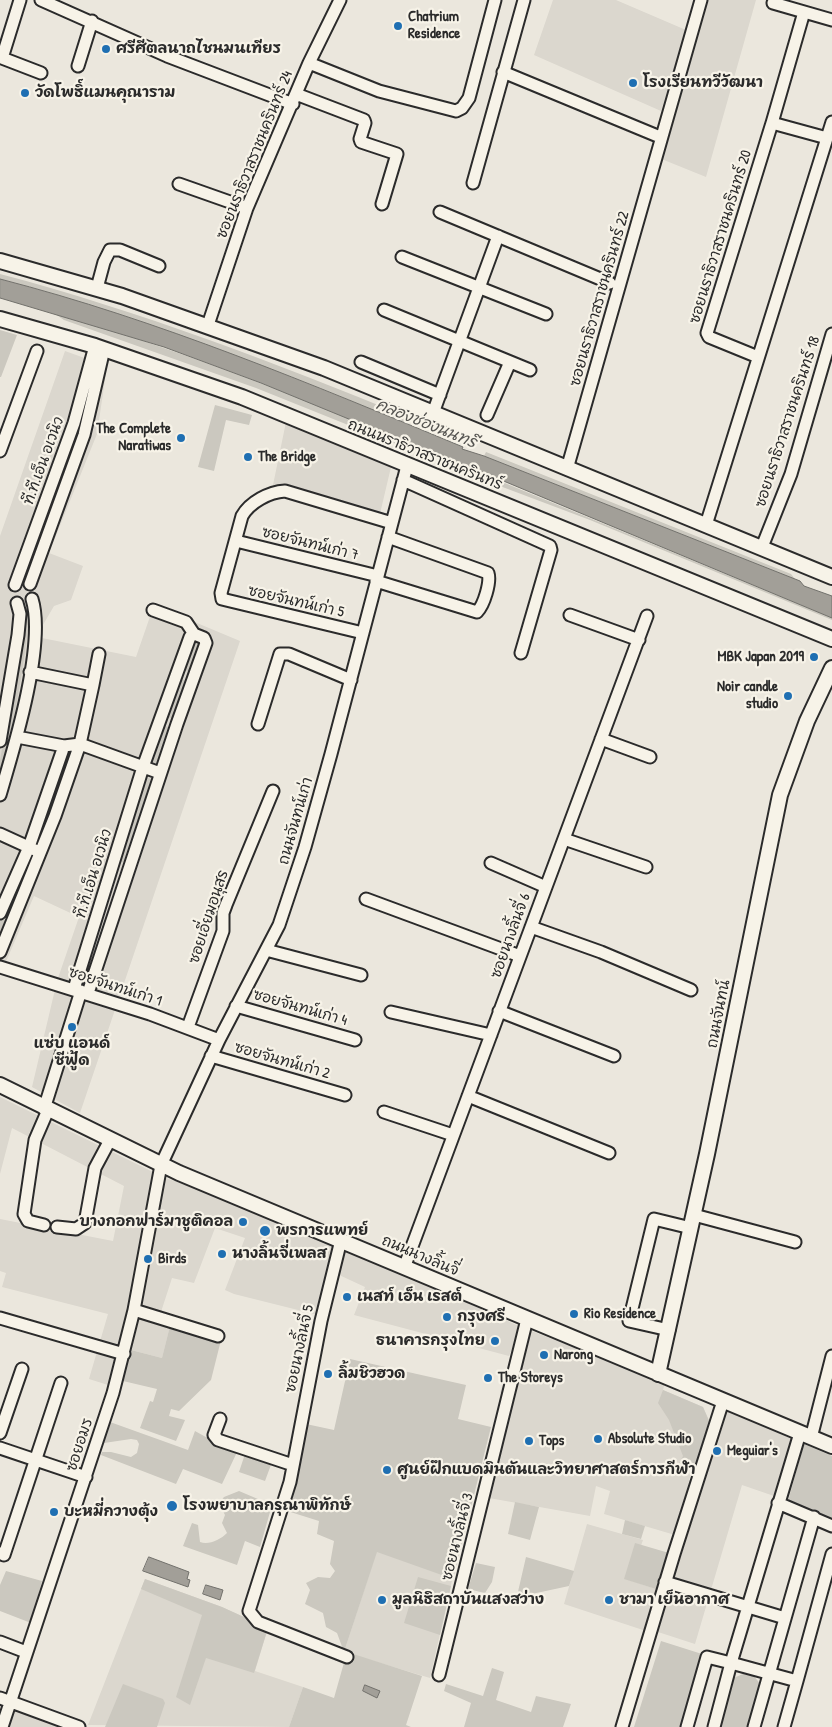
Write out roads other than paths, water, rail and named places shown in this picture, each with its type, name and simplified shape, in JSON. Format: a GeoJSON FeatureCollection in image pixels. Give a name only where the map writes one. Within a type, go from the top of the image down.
{"type":"FeatureCollection","features":[{"type":"Feature","properties":{"kind":"main road"},"geometry":{"type":"LineString","coordinates":[[0,261],[97,288],[208,325],[324,368],[567,469],[762,547],[832,578]]}},
{"type":"Feature","properties":{"kind":"main road","name":"ถนนนราธิวาสราชนครินทร์"},"geometry":{"type":"LineString","coordinates":[[0,319],[99,348],[235,394],[832,639]]}},
{"type":"Feature","properties":{"kind":"main road","name":"ถนนจันทน์"},"geometry":{"type":"LineString","coordinates":[[658,1374],[692,1222],[780,795],[807,721],[832,668]]}},
{"type":"Feature","properties":{"kind":"main road","name":"ถนนนางลิ้นจี่"},"geometry":{"type":"LineString","coordinates":[[0,1086],[161,1165],[832,1446]]}},
{"type":"Feature","properties":{"kind":"street"},"geometry":{"type":"LineString","coordinates":[[20,0],[2,58],[41,73]]}},
{"type":"Feature","properties":{"kind":"street"},"geometry":{"type":"LineString","coordinates":[[41,0],[92,21],[167,56],[364,120],[361,142],[397,154],[382,204]]}},
{"type":"Feature","properties":{"kind":"street","name":"ซอยนราธิวาสราชนครินทร์ 24"},"geometry":{"type":"LineString","coordinates":[[208,325],[247,208],[309,63],[340,0]]}},
{"type":"Feature","properties":{"kind":"street"},"geometry":{"type":"LineString","coordinates":[[309,63],[379,91],[456,111],[461,110],[470,98],[495,0]]}},
{"type":"Feature","properties":{"kind":"street"},"geometry":{"type":"LineString","coordinates":[[473,183],[502,72],[524,0]]}},
{"type":"Feature","properties":{"kind":"street","name":"ซอยนราธิวาสราชนครินทร์ 22"},"geometry":{"type":"LineString","coordinates":[[567,469],[636,232],[697,1]]}},
{"type":"Feature","properties":{"kind":"street"},"geometry":{"type":"LineString","coordinates":[[773,4],[832,20]]}},
{"type":"Feature","properties":{"kind":"street","name":"ซอยนราธิวาสราชนครินทร์ 20"},"geometry":{"type":"LineString","coordinates":[[758,357],[709,337],[706,333],[772,123],[804,12]]}},
{"type":"Feature","properties":{"kind":"street"},"geometry":{"type":"LineString","coordinates":[[78,66],[92,21]]}},
{"type":"Feature","properties":{"kind":"street"},"geometry":{"type":"LineString","coordinates":[[502,72],[660,137]]}},
{"type":"Feature","properties":{"kind":"street"},"geometry":{"type":"LineString","coordinates":[[706,525],[832,122]]}},
{"type":"Feature","properties":{"kind":"street"},"geometry":{"type":"LineString","coordinates":[[772,123],[827,138]]}},
{"type":"Feature","properties":{"kind":"street"},"geometry":{"type":"LineString","coordinates":[[179,184],[247,208]]}},
{"type":"Feature","properties":{"kind":"street"},"geometry":{"type":"LineString","coordinates":[[440,212],[610,283]]}},
{"type":"Feature","properties":{"kind":"street"},"geometry":{"type":"LineString","coordinates":[[433,413],[498,236]]}},
{"type":"Feature","properties":{"kind":"street"},"geometry":{"type":"LineString","coordinates":[[97,288],[104,262],[110,250],[120,250],[159,266]]}},
{"type":"Feature","properties":{"kind":"street"},"geometry":{"type":"LineString","coordinates":[[402,257],[546,314]]}},
{"type":"Feature","properties":{"kind":"street"},"geometry":{"type":"LineString","coordinates":[[384,310],[530,370]]}},
{"type":"Feature","properties":{"kind":"street","name":"ซอยนราธิวาสราชนครินทร์ 18"},"geometry":{"type":"LineString","coordinates":[[762,547],[791,474],[832,334]]}},
{"type":"Feature","properties":{"kind":"street","name":"ที.ที.เอ็น อเวนิว"},"geometry":{"type":"LineString","coordinates":[[0,796],[17,737],[36,638],[36,611],[32,599],[34,591],[30,584],[84,435],[99,348]]}},
{"type":"Feature","properties":{"kind":"street","name":"ที.ที.เอ็น อเวนิว"},"geometry":{"type":"LineString","coordinates":[[0,741],[20,614],[17,603],[11,594],[74,423],[99,348]]}},
{"type":"Feature","properties":{"kind":"street"},"geometry":{"type":"LineString","coordinates":[[0,451],[37,351]]}},
{"type":"Feature","properties":{"kind":"street"},"geometry":{"type":"LineString","coordinates":[[361,362],[440,395]]}},
{"type":"Feature","properties":{"kind":"street"},"geometry":{"type":"LineString","coordinates":[[487,415],[510,362]]}},
{"type":"Feature","properties":{"kind":"street","name":"ถนนจันทน์เก่า"},"geometry":{"type":"LineString","coordinates":[[161,1165],[211,1056],[279,925],[305,847],[407,466]]}},
{"type":"Feature","properties":{"kind":"street"},"geometry":{"type":"LineString","coordinates":[[403,480],[550,546]]}},
{"type":"Feature","properties":{"kind":"street"},"geometry":{"type":"LineString","coordinates":[[236,541],[242,516],[246,508],[276,491],[285,491],[392,523]]}},
{"type":"Feature","properties":{"kind":"street"},"geometry":{"type":"LineString","coordinates":[[521,653],[552,550],[550,546],[558,527]]}},
{"type":"Feature","properties":{"kind":"street","name":"ซอยจันทน์เก่า 7"},"geometry":{"type":"LineString","coordinates":[[236,541],[377,579],[477,612],[489,578],[488,573],[388,538]]}},
{"type":"Feature","properties":{"kind":"street","name":"ซอยจันทน์เก่า 5"},"geometry":{"type":"LineString","coordinates":[[236,541],[221,594],[222,599],[363,633]]}},
{"type":"Feature","properties":{"kind":"street"},"geometry":{"type":"LineString","coordinates":[[15,585],[23,581],[30,584]]}},
{"type":"Feature","properties":{"kind":"street"},"geometry":{"type":"LineString","coordinates":[[17,603],[24,604],[32,599]]}},
{"type":"Feature","properties":{"kind":"street","name":"ที.ที.เอ็น อเวนิว"},"geometry":{"type":"LineString","coordinates":[[81,991],[128,872],[160,773],[206,643],[204,638],[194,634],[186,622],[153,610]]}},
{"type":"Feature","properties":{"kind":"street"},"geometry":{"type":"LineString","coordinates":[[570,615],[639,640]]}},
{"type":"Feature","properties":{"kind":"street","name":"ซอยนางลิ้นจี่ 6"},"geometry":{"type":"LineString","coordinates":[[404,1268],[647,616]]}},
{"type":"Feature","properties":{"kind":"street","name":"ที.ที.เอ็น อเวนิว"},"geometry":{"type":"LineString","coordinates":[[44,1225],[28,1221],[24,1214],[35,1140],[81,991],[112,868],[143,767],[190,637],[194,634]]}},
{"type":"Feature","properties":{"kind":"street"},"geometry":{"type":"LineString","coordinates":[[0,952],[80,744],[99,654]]}},
{"type":"Feature","properties":{"kind":"street"},"geometry":{"type":"LineString","coordinates":[[258,724],[280,654],[289,654],[351,680]]}},
{"type":"Feature","properties":{"kind":"street"},"geometry":{"type":"LineString","coordinates":[[30,672],[93,685]]}},
{"type":"Feature","properties":{"kind":"street"},"geometry":{"type":"LineString","coordinates":[[177,674],[193,678]]}},
{"type":"Feature","properties":{"kind":"street"},"geometry":{"type":"LineString","coordinates":[[161,719],[177,724]]}},
{"type":"Feature","properties":{"kind":"street"},"geometry":{"type":"LineString","coordinates":[[17,737],[64,746],[80,744],[160,773]]}},
{"type":"Feature","properties":{"kind":"street"},"geometry":{"type":"LineString","coordinates":[[602,739],[650,757]]}},
{"type":"Feature","properties":{"kind":"street"},"geometry":{"type":"LineString","coordinates":[[0,913],[29,847],[64,746]]}},
{"type":"Feature","properties":{"kind":"street","name":"ซอยเอี่ยมอนุสร"},"geometry":{"type":"LineString","coordinates":[[188,1027],[223,931],[226,905],[274,791]]}},
{"type":"Feature","properties":{"kind":"street"},"geometry":{"type":"LineString","coordinates":[[0,834],[40,852]]}},
{"type":"Feature","properties":{"kind":"street"},"geometry":{"type":"LineString","coordinates":[[564,839],[646,868]]}},
{"type":"Feature","properties":{"kind":"street"},"geometry":{"type":"LineString","coordinates":[[491,863],[546,887]]}},
{"type":"Feature","properties":{"kind":"street"},"geometry":{"type":"LineString","coordinates":[[112,868],[128,872]]}},
{"type":"Feature","properties":{"kind":"street"},"geometry":{"type":"LineString","coordinates":[[366,899],[520,956]]}},
{"type":"Feature","properties":{"kind":"street"},"geometry":{"type":"LineString","coordinates":[[531,927],[600,952],[691,990]]}},
{"type":"Feature","properties":{"kind":"street"},"geometry":{"type":"LineString","coordinates":[[266,950],[361,975]]}},
{"type":"Feature","properties":{"kind":"street","name":"ซอยจันทน์เก่า 1"},"geometry":{"type":"LineString","coordinates":[[0,967],[81,991],[188,1027],[219,1040]]}},
{"type":"Feature","properties":{"kind":"street","name":"ซอยจันทน์เก่า 4"},"geometry":{"type":"LineString","coordinates":[[236,1006],[355,1040]]}},
{"type":"Feature","properties":{"kind":"street"},"geometry":{"type":"LineString","coordinates":[[499,1011],[614,1056]]}},
{"type":"Feature","properties":{"kind":"street"},"geometry":{"type":"LineString","coordinates":[[391,1012],[491,1035]]}},
{"type":"Feature","properties":{"kind":"street","name":"ซอยจันทน์เก่า 2"},"geometry":{"type":"LineString","coordinates":[[211,1056],[345,1095]]}},
{"type":"Feature","properties":{"kind":"street"},"geometry":{"type":"LineString","coordinates":[[468,1096],[609,1153]]}},
{"type":"Feature","properties":{"kind":"street"},"geometry":{"type":"LineString","coordinates":[[384,1112],[453,1135]]}},
{"type":"Feature","properties":{"kind":"street"},"geometry":{"type":"LineString","coordinates":[[57,1227],[76,1229],[84,1223],[95,1168],[110,1140]]}},
{"type":"Feature","properties":{"kind":"street","name":"ซอยอมร"},"geometry":{"type":"LineString","coordinates":[[2,1727],[5,1700],[26,1652],[86,1477],[124,1354],[161,1165]]}},
{"type":"Feature","properties":{"kind":"street"},"geometry":{"type":"LineString","coordinates":[[669,1330],[629,1321],[654,1219],[692,1222],[795,1242]]}},
{"type":"Feature","properties":{"kind":"street","name":"ซอยนางลิ้นจี่ 5"},"geometry":{"type":"LineString","coordinates":[[341,1240],[321,1321],[290,1482],[249,1611],[258,1622],[347,1658]]}},
{"type":"Feature","properties":{"kind":"street"},"geometry":{"type":"LineString","coordinates":[[134,1310],[218,1336]]}},
{"type":"Feature","properties":{"kind":"street"},"geometry":{"type":"LineString","coordinates":[[0,1318],[124,1354]]}},
{"type":"Feature","properties":{"kind":"street","name":"ซอยนางลิ้นจี่ 3"},"geometry":{"type":"LineString","coordinates":[[439,1676],[527,1319]]}},
{"type":"Feature","properties":{"kind":"street"},"geometry":{"type":"LineString","coordinates":[[714,1727],[778,1503],[806,1435],[832,1356]]}},
{"type":"Feature","properties":{"kind":"street"},"geometry":{"type":"LineString","coordinates":[[0,1433],[22,1369]]}},
{"type":"Feature","properties":{"kind":"street"},"geometry":{"type":"LineString","coordinates":[[0,1553],[4,1555],[61,1383]]}},
{"type":"Feature","properties":{"kind":"street"},"geometry":{"type":"LineString","coordinates":[[622,1727],[665,1582],[723,1401]]}},
{"type":"Feature","properties":{"kind":"street"},"geometry":{"type":"LineString","coordinates":[[220,1419],[214,1435],[218,1440],[293,1465]]}},
{"type":"Feature","properties":{"kind":"street"},"geometry":{"type":"LineString","coordinates":[[0,1448],[86,1477]]}},
{"type":"Feature","properties":{"kind":"street"},"geometry":{"type":"LineString","coordinates":[[778,1503],[832,1526]]}},
{"type":"Feature","properties":{"kind":"street"},"geometry":{"type":"LineString","coordinates":[[754,1727],[814,1518]]}},
{"type":"Feature","properties":{"kind":"street"},"geometry":{"type":"LineString","coordinates":[[784,1727],[832,1554]]}},
{"type":"Feature","properties":{"kind":"street"},"geometry":{"type":"LineString","coordinates":[[665,1582],[785,1618]]}},
{"type":"Feature","properties":{"kind":"street"},"geometry":{"type":"LineString","coordinates":[[0,1642],[26,1652]]}},
{"type":"Feature","properties":{"kind":"street"},"geometry":{"type":"LineString","coordinates":[[687,1727],[707,1656],[797,1681]]}},
{"type":"Feature","properties":{"kind":"street"},"geometry":{"type":"LineString","coordinates":[[5,1700],[79,1727]]}},
{"type":"Feature","properties":{"kind":"place","name":"Chatrium Residence"},"geometry":{"type":"Point","coordinates":[398,26]}},
{"type":"Feature","properties":{"kind":"place","name":"ศรีศีตลนาถไชนมนเทียร"},"geometry":{"type":"Point","coordinates":[106,49]}},
{"type":"Feature","properties":{"kind":"place","name":"โรงเรียนทวีวัฒนา"},"geometry":{"type":"Point","coordinates":[633,83]}},
{"type":"Feature","properties":{"kind":"place","name":"วัดโพธิ์แมนคุณาราม"},"geometry":{"type":"Point","coordinates":[25,93]}},
{"type":"Feature","properties":{"kind":"place","name":"The Complete Naratiwas"},"geometry":{"type":"Point","coordinates":[181,438]}},
{"type":"Feature","properties":{"kind":"place","name":"The Bridge"},"geometry":{"type":"Point","coordinates":[248,457]}},
{"type":"Feature","properties":{"kind":"place","name":"MBK Japan 2019"},"geometry":{"type":"Point","coordinates":[814,657]}},
{"type":"Feature","properties":{"kind":"place","name":"Noir candle studio"},"geometry":{"type":"Point","coordinates":[788,696]}},
{"type":"Feature","properties":{"kind":"place","name":"แซ่บ แอนด์ ซีฟู้ด"},"geometry":{"type":"Point","coordinates":[72,1027]}},
{"type":"Feature","properties":{"kind":"place","name":"บางกอกฟาร์มาชูติคอล"},"geometry":{"type":"Point","coordinates":[243,1222]}},
{"type":"Feature","properties":{"kind":"place","name":"พรการแพทย์"},"geometry":{"type":"Point","coordinates":[265,1231]}},
{"type":"Feature","properties":{"kind":"place","name":"นางลิ้นจี่เพลส"},"geometry":{"type":"Point","coordinates":[222,1254]}},
{"type":"Feature","properties":{"kind":"place","name":"Birds"},"geometry":{"type":"Point","coordinates":[148,1259]}},
{"type":"Feature","properties":{"kind":"place","name":"เนสท์ เอ็น เรสต์"},"geometry":{"type":"Point","coordinates":[347,1297]}},
{"type":"Feature","properties":{"kind":"place","name":"Rio Residence"},"geometry":{"type":"Point","coordinates":[574,1314]}},
{"type":"Feature","properties":{"kind":"place","name":"กรุงศรี"},"geometry":{"type":"Point","coordinates":[447,1317]}},
{"type":"Feature","properties":{"kind":"place","name":"ธนาคารกรุงไทย"},"geometry":{"type":"Point","coordinates":[495,1341]}},
{"type":"Feature","properties":{"kind":"place","name":"Narong"},"geometry":{"type":"Point","coordinates":[544,1355]}},
{"type":"Feature","properties":{"kind":"place","name":"ลิ้มชิวฮวด"},"geometry":{"type":"Point","coordinates":[328,1374]}},
{"type":"Feature","properties":{"kind":"place","name":"The Storeys"},"geometry":{"type":"Point","coordinates":[488,1378]}},
{"type":"Feature","properties":{"kind":"place","name":"Absolute Studio"},"geometry":{"type":"Point","coordinates":[598,1439]}},
{"type":"Feature","properties":{"kind":"place","name":"Tops"},"geometry":{"type":"Point","coordinates":[529,1441]}},
{"type":"Feature","properties":{"kind":"place","name":"Meguiar's"},"geometry":{"type":"Point","coordinates":[717,1451]}},
{"type":"Feature","properties":{"kind":"place","name":"ศูนย์ฝึกแบดมินตันและวิทยาศาสตร์การกีฬา"},"geometry":{"type":"Point","coordinates":[387,1470]}},
{"type":"Feature","properties":{"kind":"place","name":"โรงพยาบาลกรุณาพิทักษ์"},"geometry":{"type":"Point","coordinates":[172,1506]}},
{"type":"Feature","properties":{"kind":"place","name":"บะหมี่กวางตุ้ง"},"geometry":{"type":"Point","coordinates":[54,1512]}},
{"type":"Feature","properties":{"kind":"place","name":"มูลนิธิสถาบันแสงสว่าง"},"geometry":{"type":"Point","coordinates":[382,1600]}},
{"type":"Feature","properties":{"kind":"place","name":"ชามา เย็นอากาศ"},"geometry":{"type":"Point","coordinates":[609,1600]}},
{"type":"Feature","properties":{"kind":"water label","name":"คลองช่องนนทรี"},"geometry":{"type":"Point","coordinates":[426,424]}}]}
